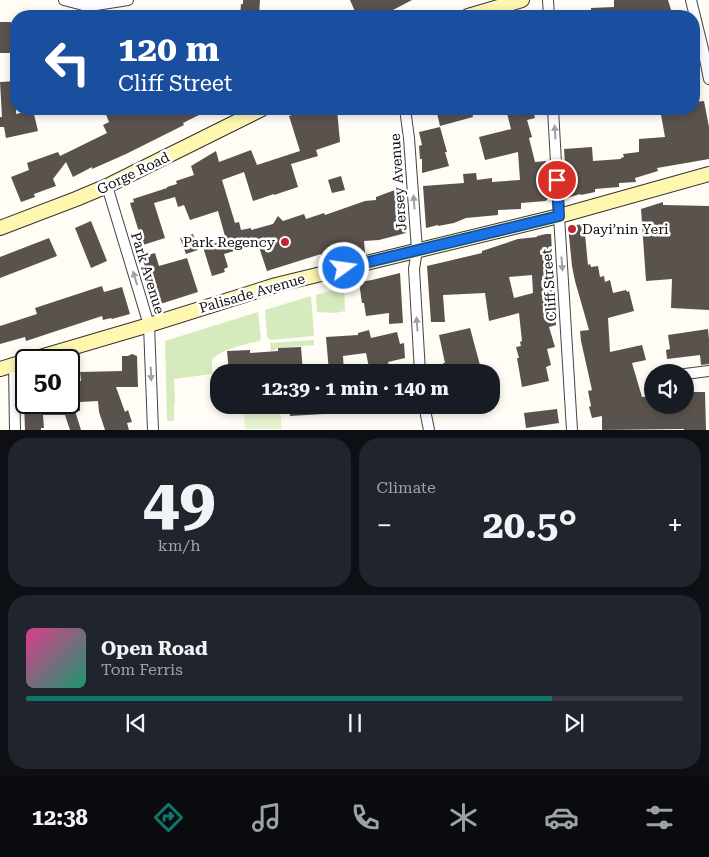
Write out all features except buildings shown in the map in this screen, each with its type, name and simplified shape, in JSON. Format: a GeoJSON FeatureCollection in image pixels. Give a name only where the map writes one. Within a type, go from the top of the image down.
{"type":"FeatureCollection","features":[{"type":"Feature","properties":{"kind":"main road"},"geometry":{"type":"LineString","coordinates":[[488,10],[522,0]]}},
{"type":"Feature","properties":{"kind":"main road","name":"Gorge Road"},"geometry":{"type":"LineString","coordinates":[[0,228],[107,186],[250,115]]}},
{"type":"Feature","properties":{"kind":"main road","name":"Palisade Avenue"},"geometry":{"type":"LineString","coordinates":[[67,349],[276,285],[559,216],[709,174]]}},
{"type":"Feature","properties":{"kind":"main road"},"geometry":{"type":"LineString","coordinates":[[0,369],[15,364]]}},
{"type":"Feature","properties":{"kind":"street"},"geometry":{"type":"LineString","coordinates":[[64,0],[83,5],[96,5],[128,0]]}},
{"type":"Feature","properties":{"kind":"street"},"geometry":{"type":"LineString","coordinates":[[700,38],[709,79]]}},
{"type":"Feature","properties":{"kind":"street","name":"Jersey Avenue"},"geometry":{"type":"LineString","coordinates":[[406,115],[417,250],[414,269],[420,364]]}},
{"type":"Feature","properties":{"kind":"street","name":"Cliff Street"},"geometry":{"type":"LineString","coordinates":[[553,115],[572,430]]}},
{"type":"Feature","properties":{"kind":"street","name":"Park Avenue"},"geometry":{"type":"LineString","coordinates":[[107,186],[149,325],[153,430]]}},
{"type":"Feature","properties":{"kind":"street"},"geometry":{"type":"LineString","coordinates":[[694,373],[709,371]]}},
{"type":"Feature","properties":{"kind":"street"},"geometry":{"type":"LineString","coordinates":[[14,430],[15,414]]}},
{"type":"Feature","properties":{"kind":"street"},"geometry":{"type":"LineString","coordinates":[[426,414],[429,430]]}},
{"type":"Feature","properties":{"kind":"green space"},"geometry":{"type":"Polygon","coordinates":[[[344,287],[345,311],[335,313],[317,312],[316,295],[344,287]]]}},
{"type":"Feature","properties":{"kind":"green space"},"geometry":{"type":"Polygon","coordinates":[[[311,296],[314,336],[270,340],[267,337],[265,310],[311,296]]]}},
{"type":"Feature","properties":{"kind":"green space"},"geometry":{"type":"Polygon","coordinates":[[[258,312],[261,339],[259,341],[234,347],[217,355],[212,359],[212,364],[210,364],[210,374],[174,379],[175,403],[173,421],[167,421],[165,341],[258,312]]]}},
{"type":"Feature","properties":{"kind":"green space"},"geometry":{"type":"Polygon","coordinates":[[[314,340],[314,345],[277,348],[277,350],[271,351],[270,343],[314,340]]]}},
{"type":"Feature","properties":{"kind":"green space"},"geometry":{"type":"Polygon","coordinates":[[[244,414],[281,414],[282,429],[245,429],[244,414]]]}},
{"type":"Feature","properties":{"kind":"place","name":"Dayi’nin Yeri"},"geometry":{"type":"Point","coordinates":[572,229]}},
{"type":"Feature","properties":{"kind":"place","name":"Park Regency"},"geometry":{"type":"Point","coordinates":[285,242]}},
{"type":"Feature","properties":{"kind":"route"},"geometry":{"type":"LineString","coordinates":[[344,268],[559,216],[557,180]]}}]}
